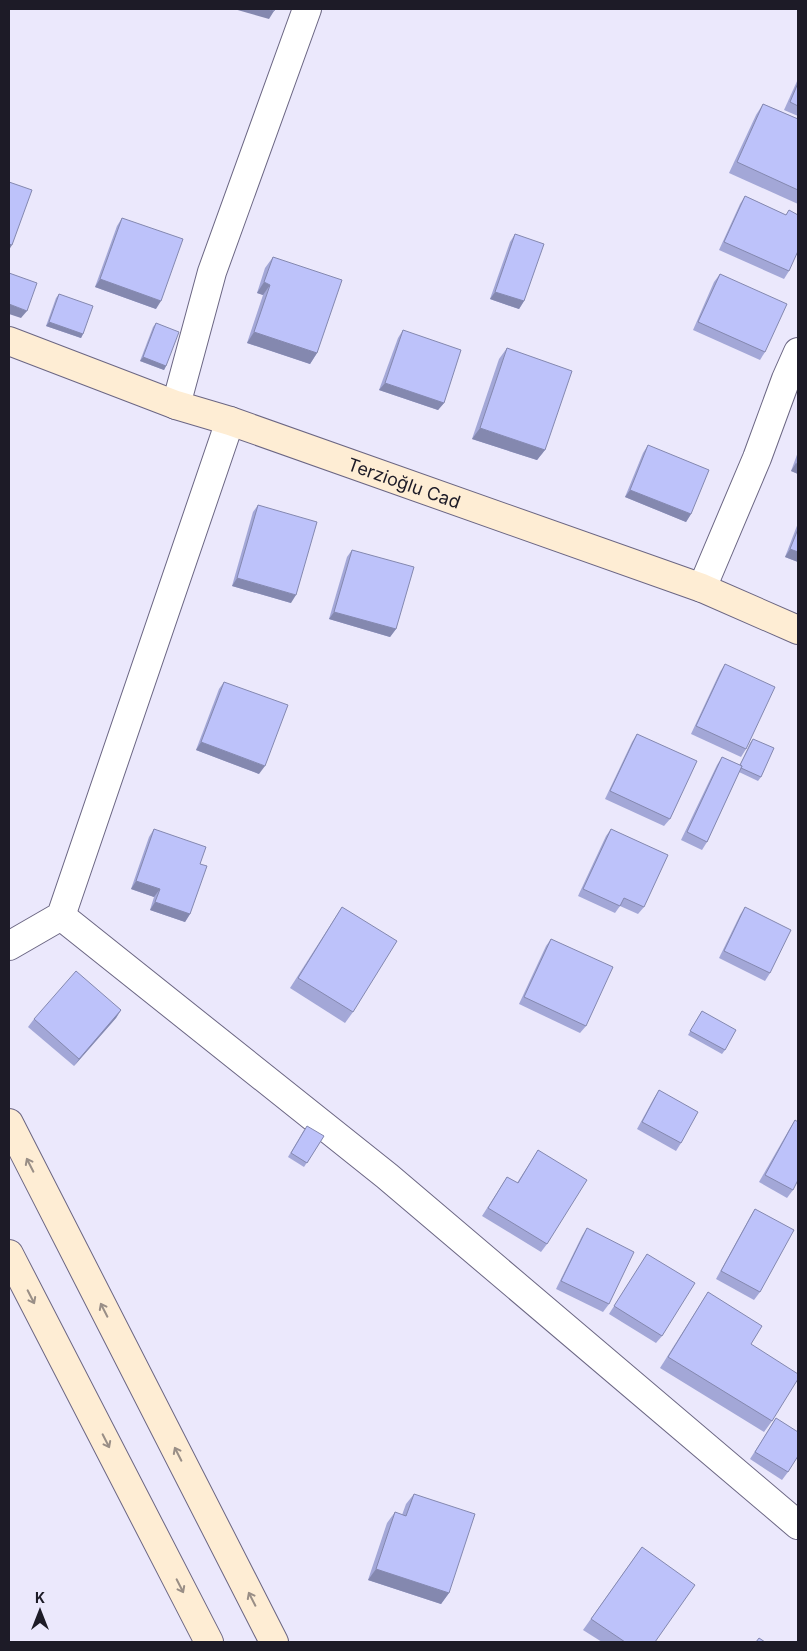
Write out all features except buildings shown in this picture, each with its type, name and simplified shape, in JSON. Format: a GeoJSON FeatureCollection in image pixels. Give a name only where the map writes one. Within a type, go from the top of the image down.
{"type":"FeatureCollection","features":[{"type":"Feature","properties":{"kind":"street"},"geometry":{"type":"LineString","coordinates":[[176,405],[212,272],[307,9]]}},
{"type":"Feature","properties":{"kind":"street","name":"Terzioğlu Cad"},"geometry":{"type":"LineString","coordinates":[[9,341],[176,405],[230,421],[702,588],[798,630]]}},
{"type":"Feature","properties":{"kind":"street"},"geometry":{"type":"LineString","coordinates":[[702,588],[757,458],[786,378],[798,352]]}},
{"type":"Feature","properties":{"kind":"street"},"geometry":{"type":"LineString","coordinates":[[9,946],[61,916],[230,421]]}},
{"type":"Feature","properties":{"kind":"street"},"geometry":{"type":"LineString","coordinates":[[61,916],[387,1176],[798,1525]]}},
{"type":"Feature","properties":{"kind":"street"},"geometry":{"type":"LineString","coordinates":[[9,1123],[274,1642]]}},
{"type":"Feature","properties":{"kind":"street"},"geometry":{"type":"LineString","coordinates":[[9,1254],[210,1642]]}}]}
